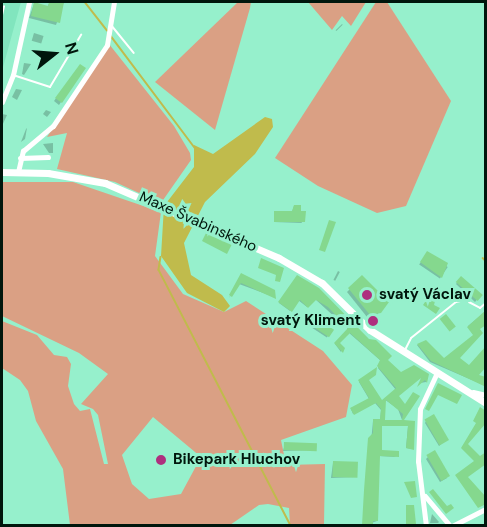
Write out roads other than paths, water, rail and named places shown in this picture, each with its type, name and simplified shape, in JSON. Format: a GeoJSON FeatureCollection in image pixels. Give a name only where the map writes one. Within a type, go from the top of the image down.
{"type":"FeatureCollection","features":[{"type":"Feature","properties":{"kind":"main road","name":"Maxe Švabinského"},"geometry":{"type":"LineString","coordinates":[[2,172],[81,177],[148,199],[315,277],[370,330],[437,373]]}},
{"type":"Feature","properties":{"kind":"main road"},"geometry":{"type":"LineString","coordinates":[[437,373],[486,403]]}},
{"type":"Feature","properties":{"kind":"street"},"geometry":{"type":"LineString","coordinates":[[2,102],[13,75],[29,2]]}},
{"type":"Feature","properties":{"kind":"street"},"geometry":{"type":"LineString","coordinates":[[18,172],[20,158],[29,145],[52,126],[108,38],[114,2]]}},
{"type":"Feature","properties":{"kind":"street"},"geometry":{"type":"LineString","coordinates":[[20,158],[48,157]]}},
{"type":"Feature","properties":{"kind":"street"},"geometry":{"type":"LineString","coordinates":[[426,525],[425,496],[418,461],[420,409],[437,373]]}},
{"type":"Feature","properties":{"kind":"street"},"geometry":{"type":"LineString","coordinates":[[460,386],[486,395]]}},
{"type":"Feature","properties":{"kind":"street"},"geometry":{"type":"LineString","coordinates":[[425,496],[451,525],[486,509]]}},
{"type":"Feature","properties":{"kind":"lane"},"geometry":{"type":"LineString","coordinates":[[2,15],[4,6]]}},
{"type":"Feature","properties":{"kind":"lane"},"geometry":{"type":"LineString","coordinates":[[111,25],[134,53]]}},
{"type":"Feature","properties":{"kind":"lane"},"geometry":{"type":"LineString","coordinates":[[13,75],[50,87],[81,35]]}},
{"type":"Feature","properties":{"kind":"lane"},"geometry":{"type":"LineString","coordinates":[[405,351],[411,338],[456,302],[465,300],[480,308],[486,303]]}},
{"type":"Feature","properties":{"kind":"waterway"},"geometry":{"type":"LineString","coordinates":[[85,2],[107,30]]}},
{"type":"Feature","properties":{"kind":"waterway"},"geometry":{"type":"LineString","coordinates":[[111,36],[195,148]]}},
{"type":"Feature","properties":{"kind":"waterway"},"geometry":{"type":"LineString","coordinates":[[161,257],[159,270],[291,526]]}},
{"type":"Feature","properties":{"kind":"waterway"},"geometry":{"type":"LineString","coordinates":[[483,258],[486,261]]}},
{"type":"Feature","properties":{"kind":"place","name":"svatý Václav"},"geometry":{"type":"Point","coordinates":[367,295]}},
{"type":"Feature","properties":{"kind":"place","name":"svatý Kliment"},"geometry":{"type":"Point","coordinates":[373,321]}},
{"type":"Feature","properties":{"kind":"place","name":"Bikepark Hluchov"},"geometry":{"type":"Point","coordinates":[161,460]}}]}
